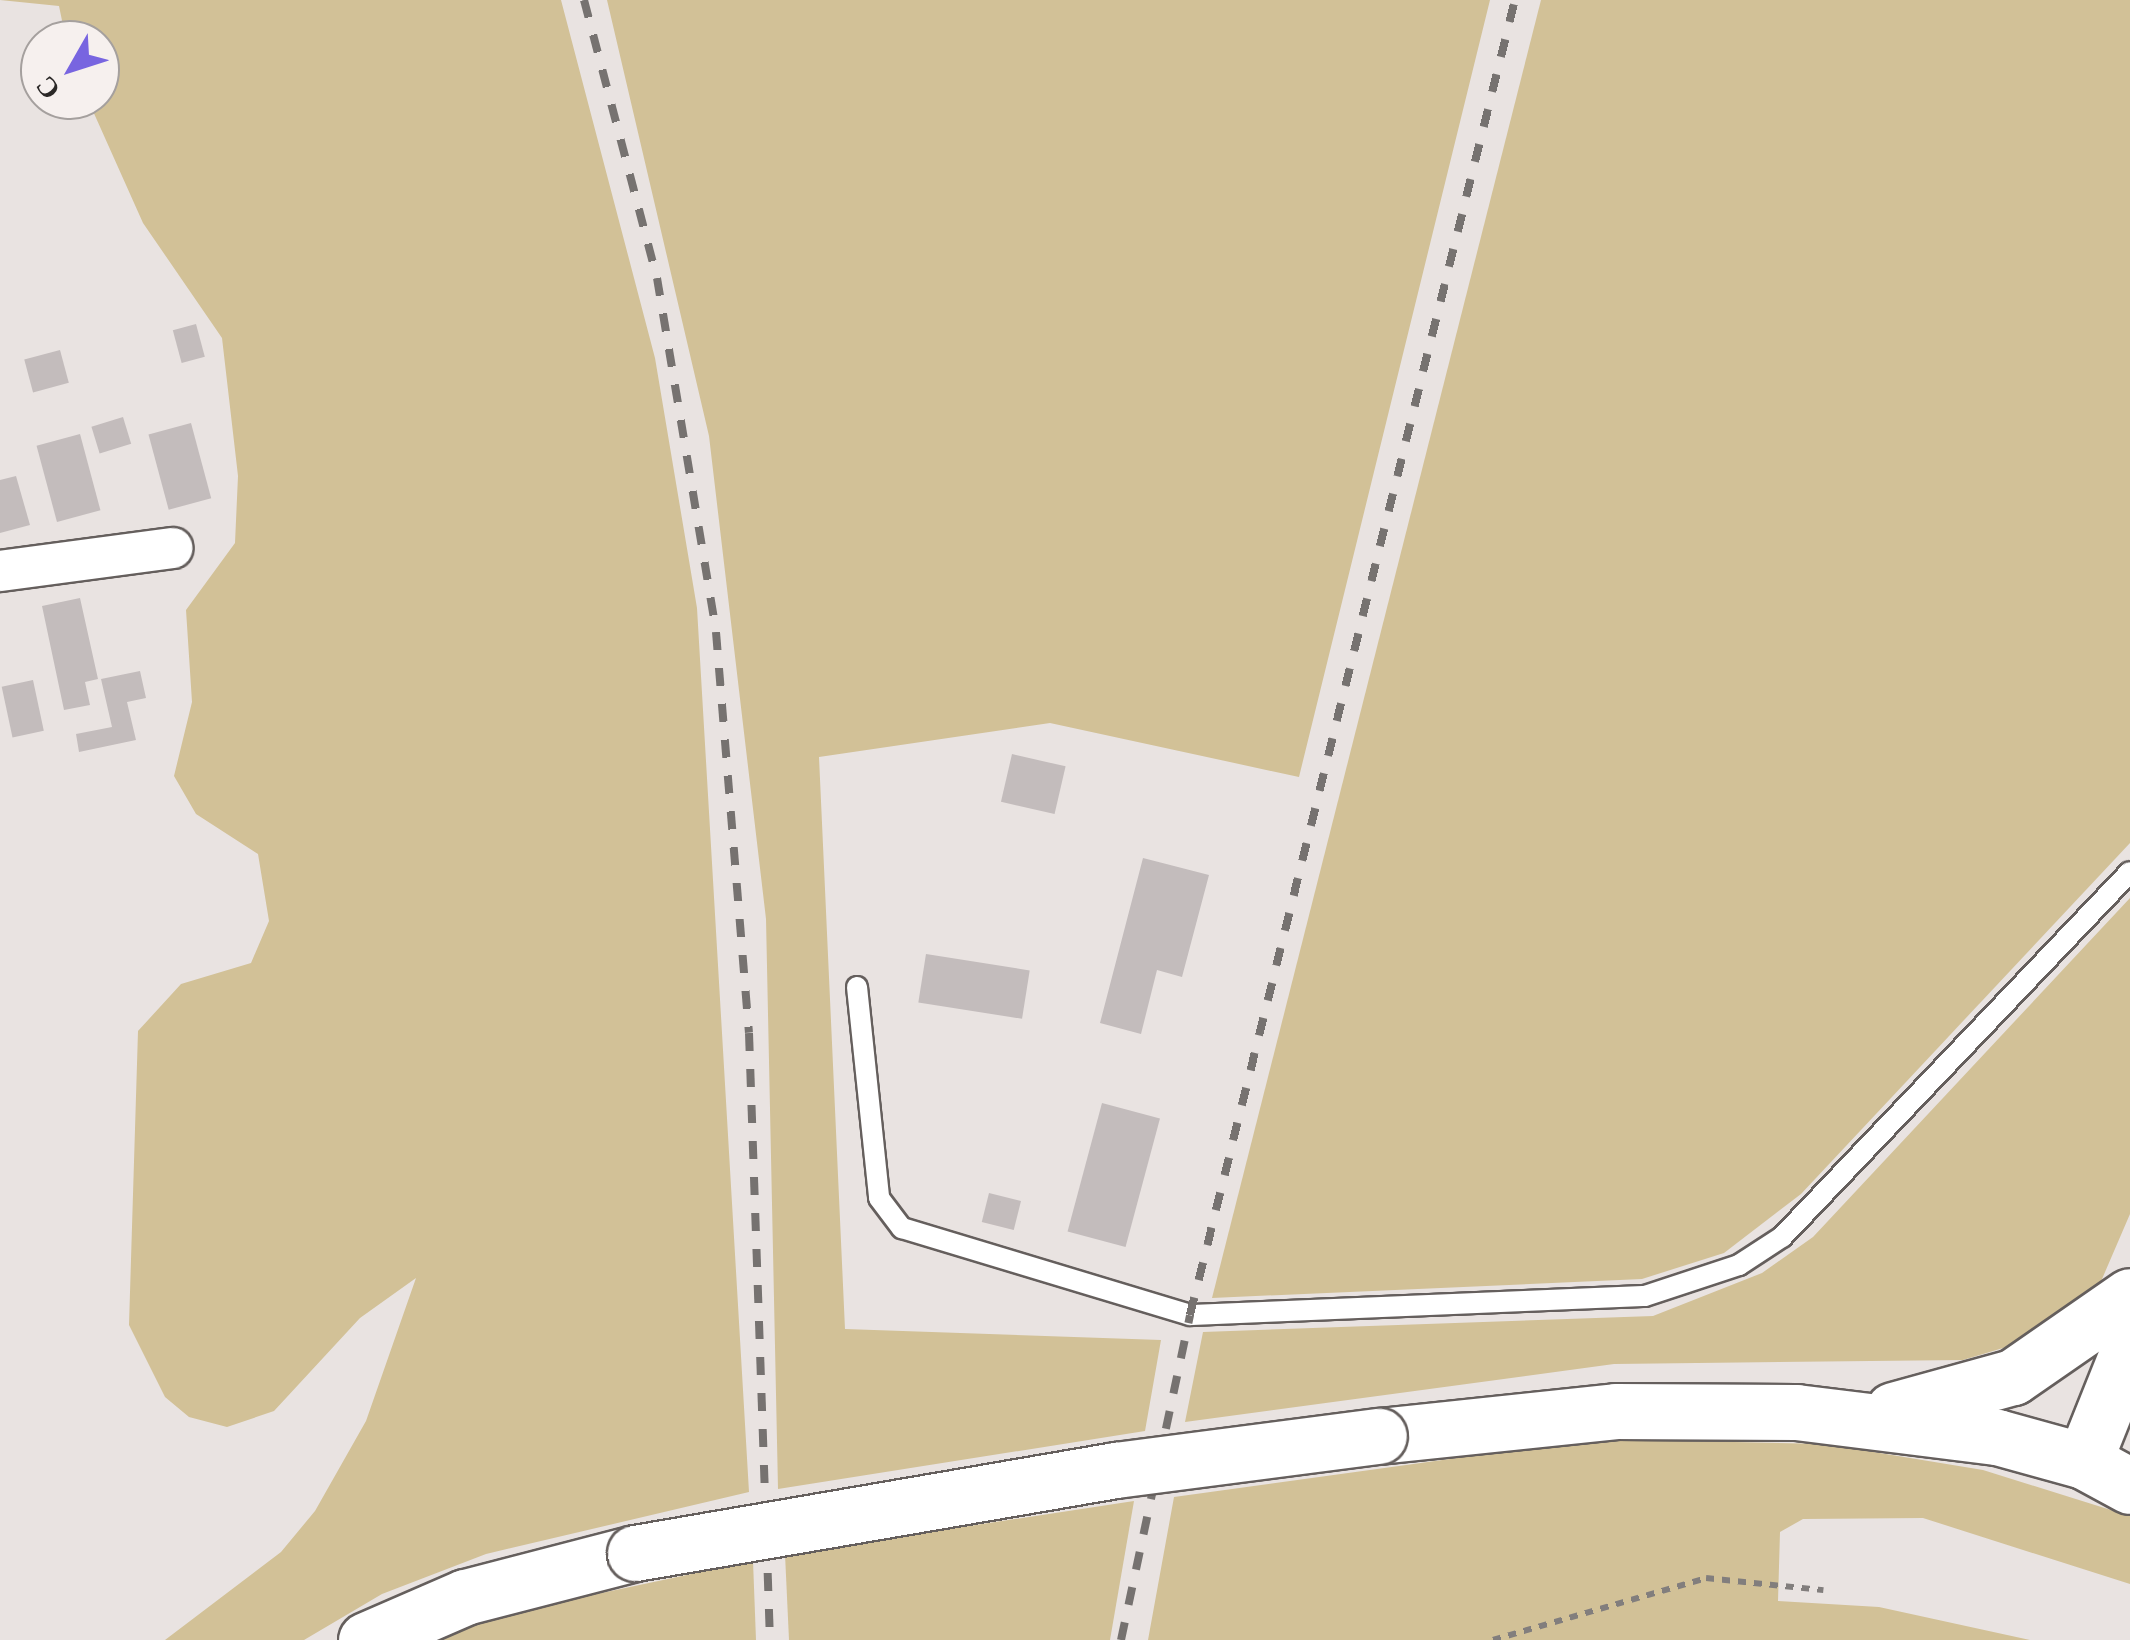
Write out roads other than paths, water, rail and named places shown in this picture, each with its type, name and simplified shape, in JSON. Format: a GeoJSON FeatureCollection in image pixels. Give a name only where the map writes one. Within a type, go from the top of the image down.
{"type":"FeatureCollection","features":[{"type":"Feature","properties":{"kind":"main road"},"geometry":{"type":"LineString","coordinates":[[1859,1418],[2014,1377],[2130,1296]]}},
{"type":"Feature","properties":{"kind":"main road"},"geometry":{"type":"LineString","coordinates":[[366,1640],[465,1597],[635,1553],[1116,1470],[1379,1436],[1652,1410],[1859,1418],[2107,1473],[2130,1346]]}},
{"type":"Feature","properties":{"kind":"street"},"geometry":{"type":"LineString","coordinates":[[0,571],[172,548]]}},
{"type":"Feature","properties":{"kind":"lane"},"geometry":{"type":"LineString","coordinates":[[857,987],[879,1198],[902,1228],[1190,1315],[1645,1296],[1740,1265],[1782,1238],[2130,872]]}},
{"type":"Feature","properties":{"kind":"railway"},"geometry":{"type":"LineString","coordinates":[[584,0],[657,278],[716,632],[749,1033],[770,1640]]}},
{"type":"Feature","properties":{"kind":"railway"},"geometry":{"type":"LineString","coordinates":[[1121,1640],[1190,1315],[1515,0]]}}]}
